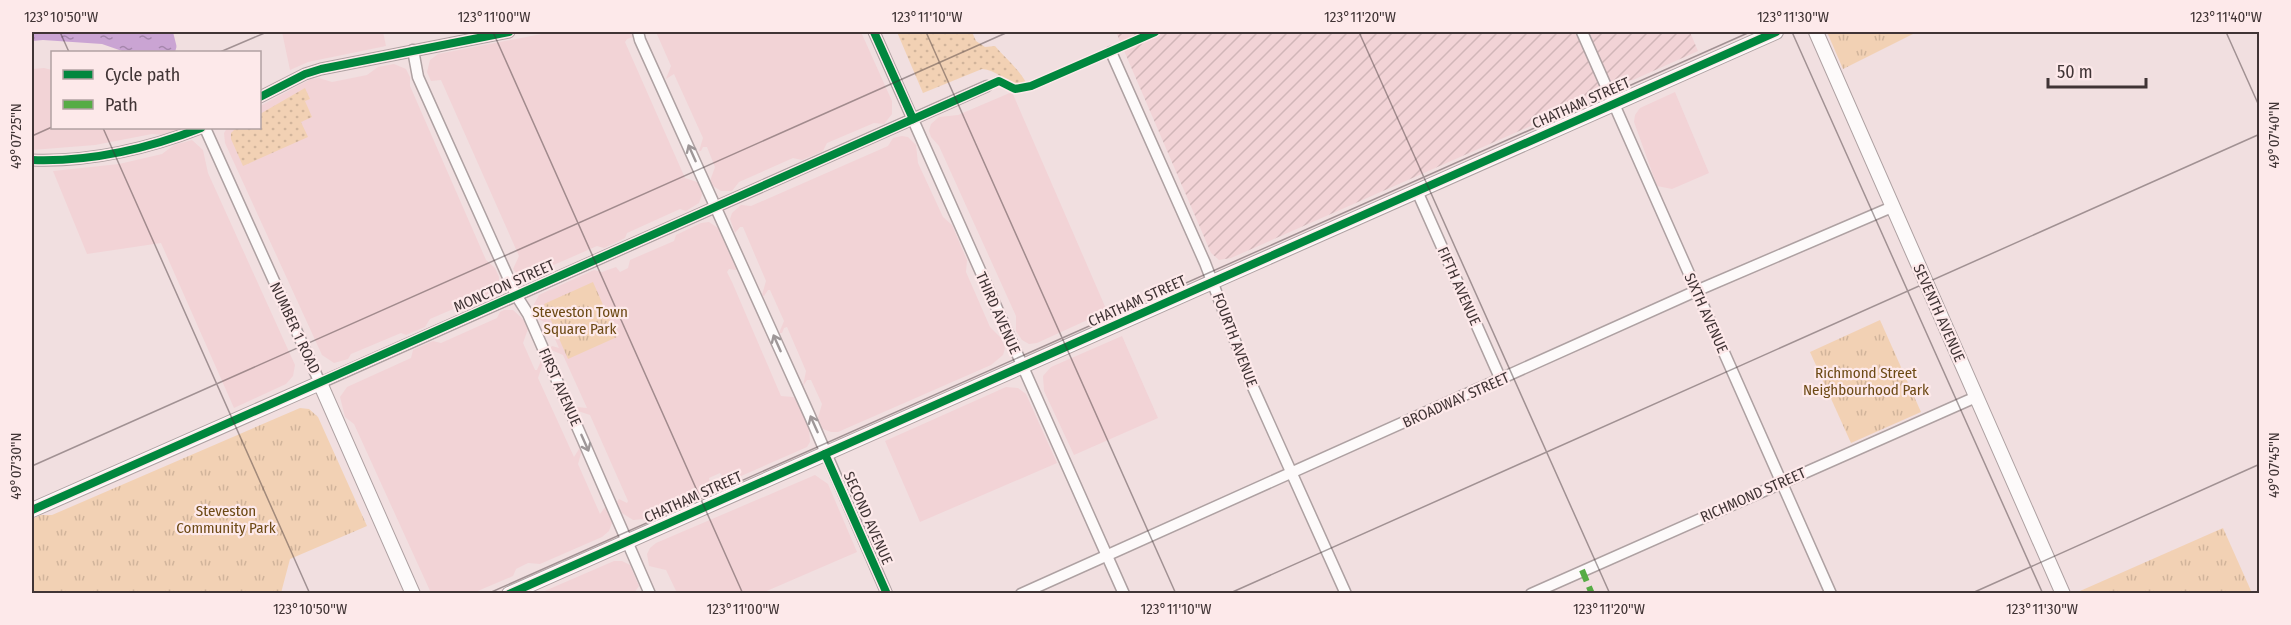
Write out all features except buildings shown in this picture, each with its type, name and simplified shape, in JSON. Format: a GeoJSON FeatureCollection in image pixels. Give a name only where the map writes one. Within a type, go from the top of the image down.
{"type":"FeatureCollection","features":[{"type":"Feature","properties":{"kind":"street"},"geometry":{"type":"LineString","coordinates":[[261,96],[305,74],[321,69],[509,32]]}},
{"type":"Feature","properties":{"kind":"street","name":"SECOND AVENUE"},"geometry":{"type":"LineString","coordinates":[[638,32],[887,594]]}},
{"type":"Feature","properties":{"kind":"street","name":"THIRD AVENUE"},"geometry":{"type":"LineString","coordinates":[[874,32],[1124,594]]}},
{"type":"Feature","properties":{"kind":"street","name":"SIXTH AVENUE"},"geometry":{"type":"LineString","coordinates":[[1582,32],[1831,594]]}},
{"type":"Feature","properties":{"kind":"street","name":"CHATHAM STREET"},"geometry":{"type":"LineString","coordinates":[[509,594],[1776,32]]}},
{"type":"Feature","properties":{"kind":"street","name":"SEVENTH AVENUE"},"geometry":{"type":"LineString","coordinates":[[1816,32],[1976,397],[2058,592]]}},
{"type":"Feature","properties":{"kind":"street","name":"FIRST AVENUE"},"geometry":{"type":"LineString","coordinates":[[413,50],[418,77],[516,295],[528,315],[650,594]]}},
{"type":"Feature","properties":{"kind":"street","name":"FOURTH AVENUE"},"geometry":{"type":"LineString","coordinates":[[1110,52],[1213,282],[1252,385],[1346,594]]}},
{"type":"Feature","properties":{"kind":"street","name":"MONCTON STREET"},"geometry":{"type":"LineString","coordinates":[[32,510],[987,86]]}},
{"type":"Feature","properties":{"kind":"street"},"geometry":{"type":"LineString","coordinates":[[32,160],[72,160],[128,150],[156,144],[200,129]]}},
{"type":"Feature","properties":{"kind":"street","name":"NUMBER 1 ROAD"},"geometry":{"type":"LineString","coordinates":[[203,129],[320,383],[413,594]]}},
{"type":"Feature","properties":{"kind":"street","name":"FIFTH AVENUE"},"geometry":{"type":"LineString","coordinates":[[1417,191],[1501,380]]}},
{"type":"Feature","properties":{"kind":"street","name":"BROADWAY STREET"},"geometry":{"type":"LineString","coordinates":[[1021,594],[1696,291],[1892,207]]}},
{"type":"Feature","properties":{"kind":"street","name":"RICHMOND STREET"},"geometry":{"type":"LineString","coordinates":[[1530,594],[1976,397]]}},
{"type":"Feature","properties":{"kind":"shaded area"},"geometry":{"type":"Polygon","coordinates":[[[282,32],[383,32],[386,46],[308,62],[290,70],[282,32]]]}},
{"type":"Feature","properties":{"kind":"shaded area"},"geometry":{"type":"Polygon","coordinates":[[[552,32],[633,32],[633,37],[625,42],[685,178],[700,183],[702,195],[699,203],[686,211],[680,209],[627,233],[625,238],[604,248],[597,246],[540,271],[537,277],[529,279],[519,276],[513,269],[519,256],[441,80],[431,81],[427,72],[430,60],[438,54],[552,32]]]}},
{"type":"Feature","properties":{"kind":"shaded area"},"geometry":{"type":"Polygon","coordinates":[[[656,32],[861,32],[892,101],[892,114],[884,124],[874,123],[827,143],[823,151],[802,160],[793,158],[739,182],[732,191],[721,191],[710,181],[715,167],[707,147],[699,151],[703,138],[674,74],[666,79],[671,66],[656,32]]]}},
{"type":"Feature","properties":{"kind":"shaded area"},"geometry":{"type":"Polygon","coordinates":[[[1116,32],[1690,32],[1698,51],[1633,80],[1623,81],[1593,93],[1585,102],[1231,258],[1219,260],[1211,253],[1116,32]]]}},
{"type":"Feature","properties":{"kind":"shaded area"},"geometry":{"type":"Polygon","coordinates":[[[394,64],[406,69],[410,77],[410,86],[486,260],[495,268],[499,284],[492,297],[486,299],[481,297],[430,319],[425,327],[406,335],[401,333],[351,354],[348,359],[334,363],[322,355],[225,143],[224,133],[226,129],[261,129],[261,105],[311,79],[319,78],[332,82],[367,75],[378,67],[394,64]]]}},
{"type":"Feature","properties":{"kind":"shaded area"},"geometry":{"type":"Polygon","coordinates":[[[32,69],[51,70],[51,129],[180,129],[162,135],[152,134],[95,145],[32,150],[32,69]]]}},
{"type":"Feature","properties":{"kind":"shaded area"},"geometry":{"type":"Polygon","coordinates":[[[1012,92],[1107,311],[1037,343],[1029,344],[1022,340],[1016,331],[1016,316],[939,146],[929,131],[931,124],[939,117],[958,115],[1012,92]]]}},
{"type":"Feature","properties":{"kind":"shaded area"},"geometry":{"type":"Polygon","coordinates":[[[1675,92],[1709,173],[1672,189],[1657,186],[1634,122],[1635,115],[1640,108],[1675,92]]]}},
{"type":"Feature","properties":{"kind":"shaded area"},"geometry":{"type":"Polygon","coordinates":[[[908,137],[916,145],[918,163],[943,217],[952,225],[967,260],[966,272],[990,327],[1001,338],[1005,348],[1003,355],[991,365],[838,432],[831,432],[823,429],[817,421],[822,404],[811,380],[807,380],[803,386],[806,371],[787,327],[779,333],[784,321],[770,290],[764,296],[762,295],[766,281],[743,227],[735,233],[730,219],[732,213],[741,205],[751,206],[888,146],[893,138],[908,137]]]}},
{"type":"Feature","properties":{"kind":"shaded area"},"geometry":{"type":"Polygon","coordinates":[[[192,140],[203,150],[208,173],[295,365],[293,376],[286,384],[234,408],[161,243],[87,254],[53,171],[119,164],[162,154],[174,145],[192,140]]]}},
{"type":"Feature","properties":{"kind":"shaded area"},"geometry":{"type":"Polygon","coordinates":[[[709,222],[721,230],[737,268],[736,270],[729,269],[727,272],[781,396],[797,399],[809,427],[810,442],[807,447],[732,480],[724,478],[720,473],[709,478],[710,485],[706,491],[644,519],[633,520],[622,513],[617,502],[619,499],[627,503],[628,501],[590,415],[575,410],[577,407],[587,408],[563,355],[549,349],[552,346],[559,348],[548,324],[535,317],[532,308],[539,295],[545,292],[594,270],[602,272],[616,267],[620,272],[628,268],[630,260],[674,241],[676,235],[701,223],[709,222]]]}},
{"type":"Feature","properties":{"kind":"shaded area"},"geometry":{"type":"Polygon","coordinates":[[[504,310],[513,310],[524,320],[528,329],[523,343],[535,370],[541,361],[543,363],[538,378],[574,457],[579,449],[582,450],[578,464],[600,514],[606,506],[612,516],[612,523],[609,531],[602,537],[540,564],[528,563],[516,569],[513,576],[473,593],[431,593],[354,424],[345,417],[340,397],[347,387],[411,358],[413,350],[433,341],[441,343],[497,318],[504,310]]]}},
{"type":"Feature","properties":{"kind":"shaded area"},"geometry":{"type":"Polygon","coordinates":[[[1122,336],[1158,418],[1074,455],[1044,391],[1043,376],[1051,367],[1122,336]]]}},
{"type":"Feature","properties":{"kind":"shaded area"},"geometry":{"type":"Polygon","coordinates":[[[1006,387],[1018,388],[1026,394],[1057,463],[920,522],[885,441],[1006,387]]]}},
{"type":"Feature","properties":{"kind":"shaded area"},"geometry":{"type":"Polygon","coordinates":[[[815,475],[828,484],[857,552],[762,593],[677,593],[666,570],[649,566],[647,554],[656,543],[815,475]]]}},
{"type":"Feature","properties":{"kind":"shaded area"},"geometry":{"type":"Polygon","coordinates":[[[614,561],[622,561],[630,565],[639,586],[634,593],[540,593],[614,561]]]}},
{"type":"Feature","properties":{"kind":"green space"},"geometry":{"type":"Polygon","coordinates":[[[897,32],[972,32],[976,41],[985,47],[995,46],[1016,68],[1027,84],[1018,85],[982,69],[923,93],[897,32]]]}},
{"type":"Feature","properties":{"kind":"green space"},"geometry":{"type":"Polygon","coordinates":[[[1827,32],[1917,32],[1843,69],[1827,32]]]}},
{"type":"Feature","properties":{"kind":"green space"},"geometry":{"type":"Polygon","coordinates":[[[305,88],[310,99],[305,101],[312,117],[301,122],[308,137],[243,166],[231,139],[231,133],[235,129],[261,129],[261,113],[305,88]]]}},
{"type":"Feature","properties":{"kind":"green space","name":"Steveston Town Square Park"},"geometry":{"type":"Polygon","coordinates":[[[593,282],[617,337],[568,359],[544,304],[593,282]]]}},
{"type":"Feature","properties":{"kind":"green space","name":"Richmond Street Neighbourhood Park"},"geometry":{"type":"Polygon","coordinates":[[[1880,320],[1921,412],[1851,443],[1810,352],[1880,320]]]}},
{"type":"Feature","properties":{"kind":"green space","name":"Steveston Community Park"},"geometry":{"type":"Polygon","coordinates":[[[300,408],[309,409],[318,417],[367,526],[290,559],[281,593],[32,593],[32,519],[41,515],[52,515],[300,408]]]}},
{"type":"Feature","properties":{"kind":"green space"},"geometry":{"type":"Polygon","coordinates":[[[2223,528],[2252,593],[2081,593],[2080,591],[2223,528]]]}},
{"type":"Feature","properties":{"kind":"water"},"geometry":{"type":"Polygon","coordinates":[[[32,32],[181,32],[175,51],[122,51],[102,44],[32,41],[32,32]]]}},
{"type":"Feature","properties":{"kind":"pier"},"geometry":{"type":"Polygon","coordinates":[[[173,32],[184,32],[178,51],[173,32]]]}},
{"type":"Feature","properties":{"kind":"marked path"},"geometry":{"type":"LineString","coordinates":[[1582,570],[1592,594]]}},
{"type":"Feature","properties":{"kind":"cycle path"},"geometry":{"type":"LineString","coordinates":[[261,96],[305,74],[321,69],[509,32]]}},
{"type":"Feature","properties":{"kind":"cycle path"},"geometry":{"type":"LineString","coordinates":[[874,32],[913,119]]}},
{"type":"Feature","properties":{"kind":"cycle path"},"geometry":{"type":"LineString","coordinates":[[32,510],[999,81],[1015,89],[1031,86],[1155,32]]}},
{"type":"Feature","properties":{"kind":"cycle path"},"geometry":{"type":"LineString","coordinates":[[509,594],[1776,32]]}},
{"type":"Feature","properties":{"kind":"cycle path"},"geometry":{"type":"LineString","coordinates":[[32,160],[75,159],[118,153],[198,129]]}},
{"type":"Feature","properties":{"kind":"cycle path"},"geometry":{"type":"LineString","coordinates":[[825,454],[887,594]]}}]}
